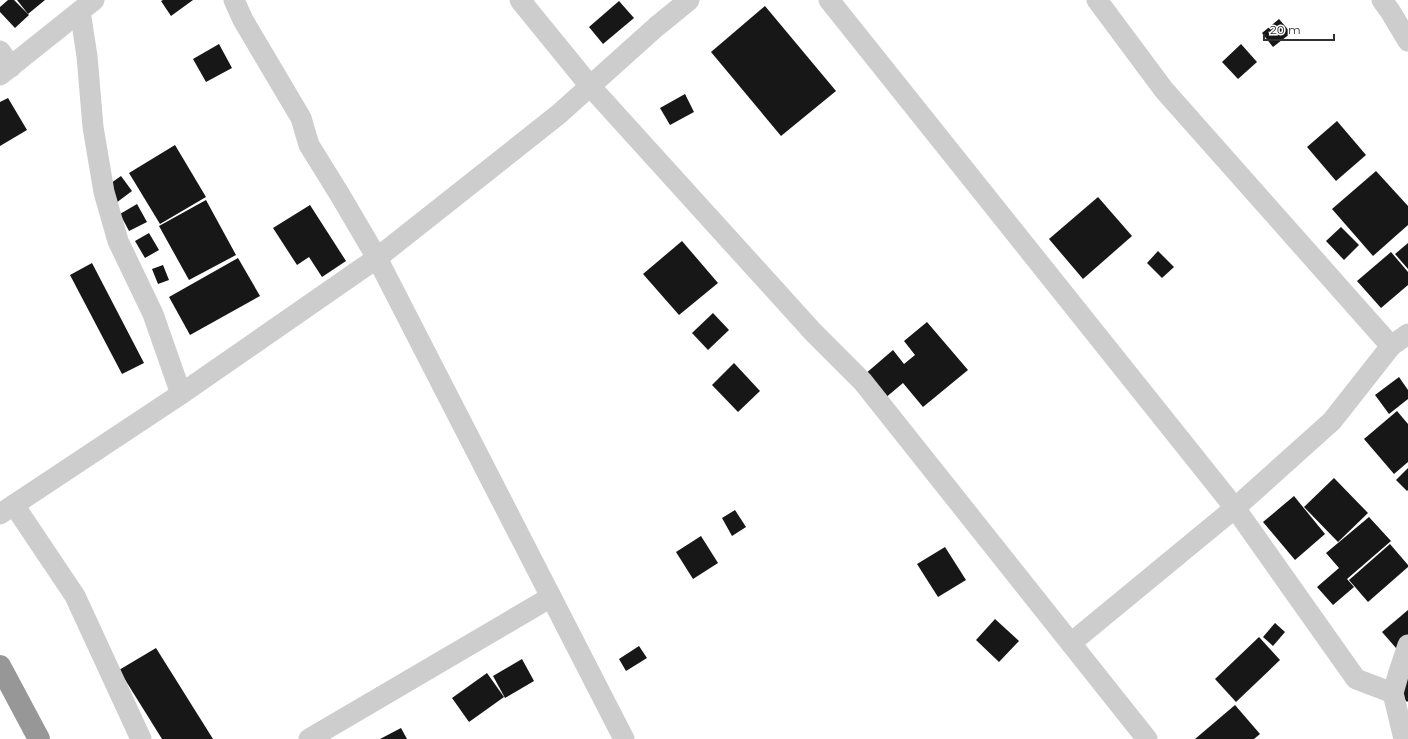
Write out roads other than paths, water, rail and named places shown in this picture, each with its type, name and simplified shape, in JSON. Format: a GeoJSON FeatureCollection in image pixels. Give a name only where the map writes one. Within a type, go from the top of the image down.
{"type":"FeatureCollection","features":[{"type":"Feature","properties":{"kind":"highway"},"geometry":{"type":"LineString","coordinates":[[0,666],[39,739]]}},
{"type":"Feature","properties":{"kind":"street"},"geometry":{"type":"LineString","coordinates":[[234,0],[243,20],[301,118],[309,145],[377,258],[624,739]]}},
{"type":"Feature","properties":{"kind":"street"},"geometry":{"type":"LineString","coordinates":[[520,0],[590,86],[813,332],[863,382],[1147,739]]}},
{"type":"Feature","properties":{"kind":"street"},"geometry":{"type":"LineString","coordinates":[[141,739],[75,596],[7,510],[181,394],[377,258],[559,114],[656,27],[689,0]]}},
{"type":"Feature","properties":{"kind":"street"},"geometry":{"type":"LineString","coordinates":[[829,0],[1235,508],[1356,679],[1393,693]]}},
{"type":"Feature","properties":{"kind":"street"},"geometry":{"type":"LineString","coordinates":[[1097,0],[1164,90],[1391,346]]}},
{"type":"Feature","properties":{"kind":"street"},"geometry":{"type":"LineString","coordinates":[[1382,0],[1408,41]]}},
{"type":"Feature","properties":{"kind":"street"},"geometry":{"type":"LineString","coordinates":[[87,6],[87,56],[93,127],[104,192],[118,241],[153,314],[181,394]]}},
{"type":"Feature","properties":{"kind":"street"},"geometry":{"type":"LineString","coordinates":[[4,64],[87,6]]}},
{"type":"Feature","properties":{"kind":"street"},"geometry":{"type":"LineString","coordinates":[[1070,643],[1235,508],[1332,421],[1391,346],[1408,334]]}},
{"type":"Feature","properties":{"kind":"street"},"geometry":{"type":"LineString","coordinates":[[309,739],[551,597]]}},
{"type":"Feature","properties":{"kind":"street"},"geometry":{"type":"LineString","coordinates":[[1404,739],[1393,693],[1408,645]]}}]}
